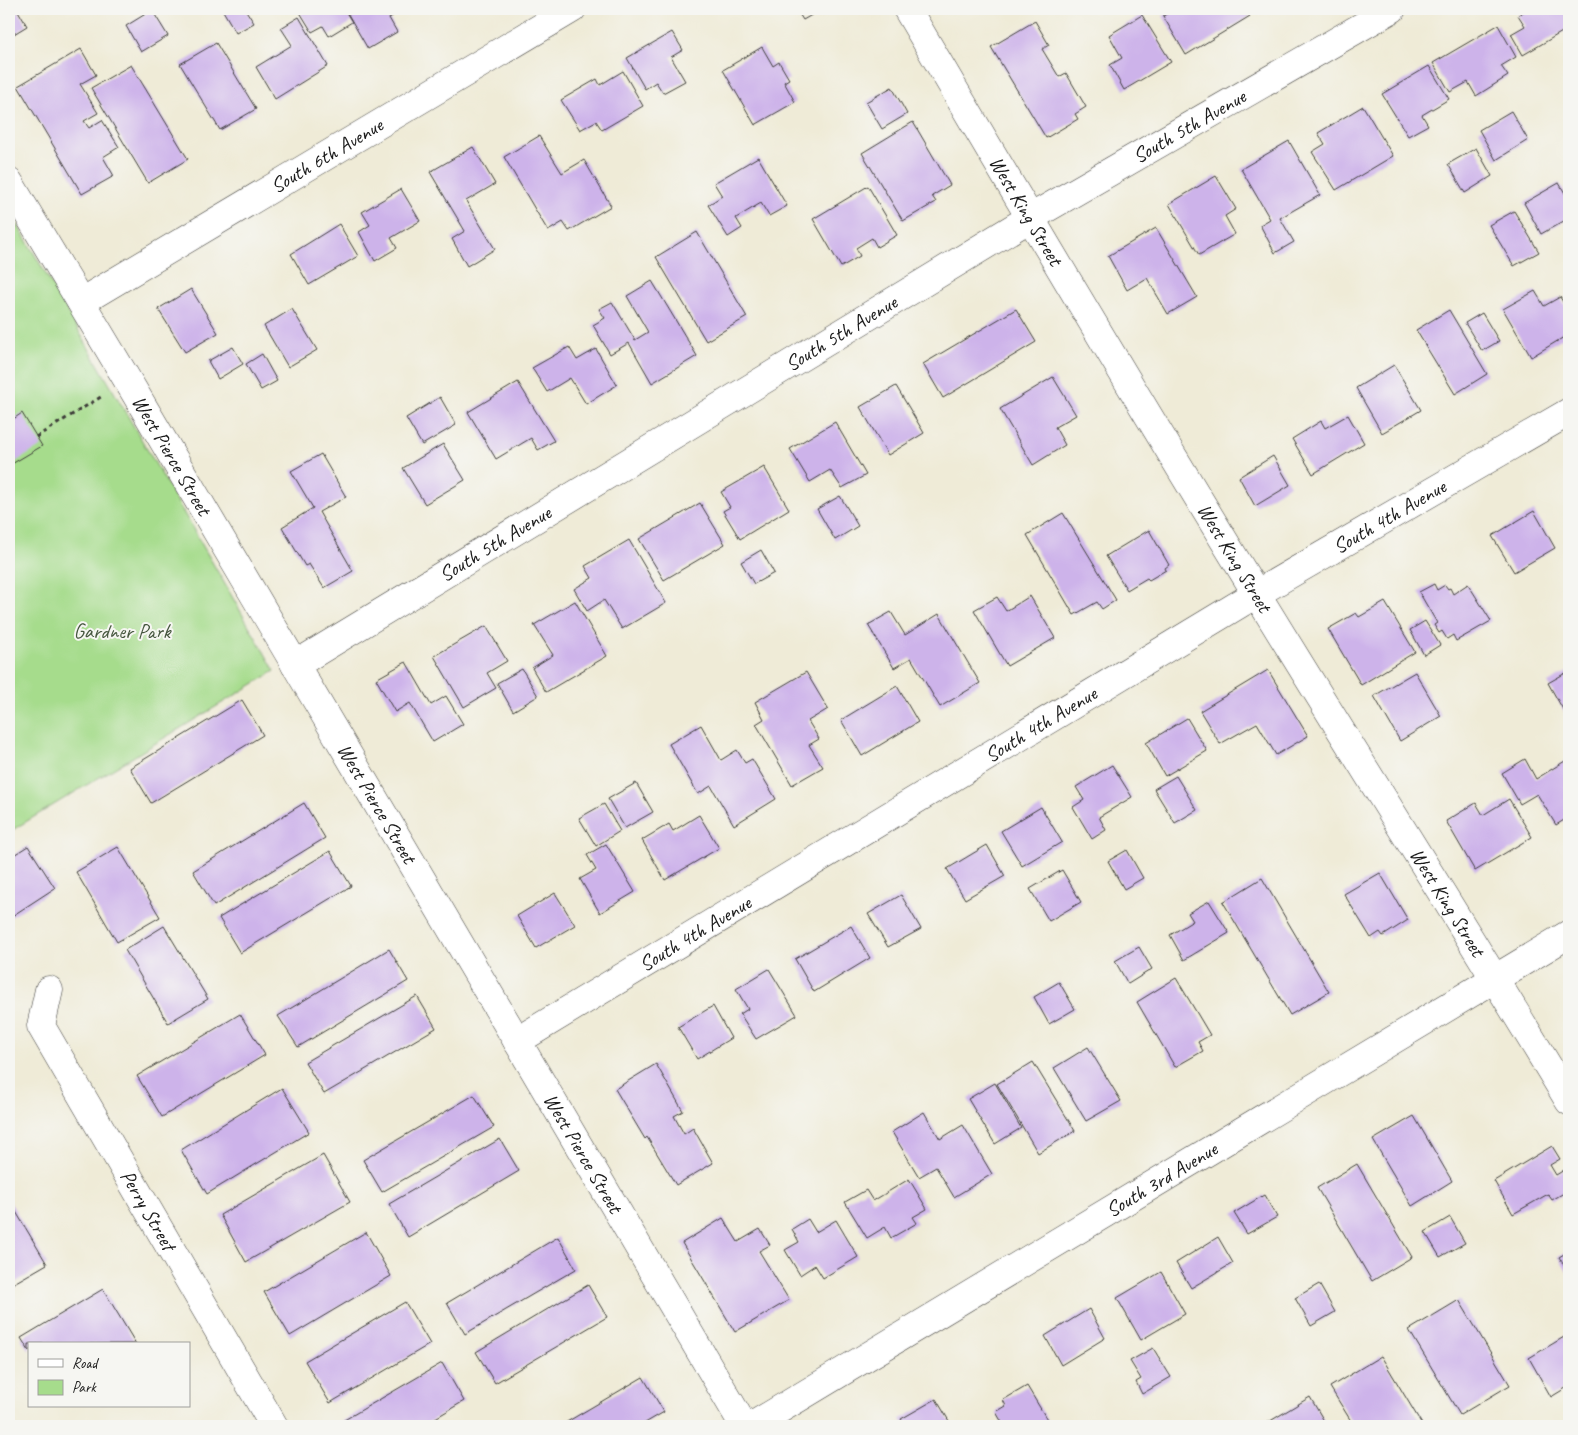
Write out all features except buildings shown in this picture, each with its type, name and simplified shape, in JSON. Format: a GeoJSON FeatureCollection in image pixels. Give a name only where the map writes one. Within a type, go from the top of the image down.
{"type":"FeatureCollection","features":[{"type":"Feature","properties":{"kind":"street","name":"South 6th Avenue"},"geometry":{"type":"LineString","coordinates":[[81,302],[572,9]]}},
{"type":"Feature","properties":{"kind":"street","name":"West King Street"},"geometry":{"type":"LineString","coordinates":[[908,9],[1030,218],[1256,594],[1495,978],[1569,1101]]}},
{"type":"Feature","properties":{"kind":"street","name":"South 5th Avenue"},"geometry":{"type":"LineString","coordinates":[[295,665],[1030,218],[1392,9]]}},
{"type":"Feature","properties":{"kind":"street","name":"West Pierce Street"},"geometry":{"type":"LineString","coordinates":[[9,182],[744,1426]]}},
{"type":"Feature","properties":{"kind":"street","name":"South 4th Avenue"},"geometry":{"type":"LineString","coordinates":[[517,1041],[1256,594],[1569,412]]}},
{"type":"Feature","properties":{"kind":"street","name":"South 3rd Avenue"},"geometry":{"type":"LineString","coordinates":[[752,1426],[1569,934]]}},
{"type":"Feature","properties":{"kind":"street","name":"Perry Street"},"geometry":{"type":"LineString","coordinates":[[49,990],[41,1026],[274,1426]]}},
{"type":"Feature","properties":{"kind":"path"},"geometry":{"type":"LineString","coordinates":[[36,436],[128,381]]}},
{"type":"Feature","properties":{"kind":"green space","name":"Gardner Park"},"geometry":{"type":"Polygon","coordinates":[[[9,210],[275,671],[9,832],[9,210]]]}}]}
